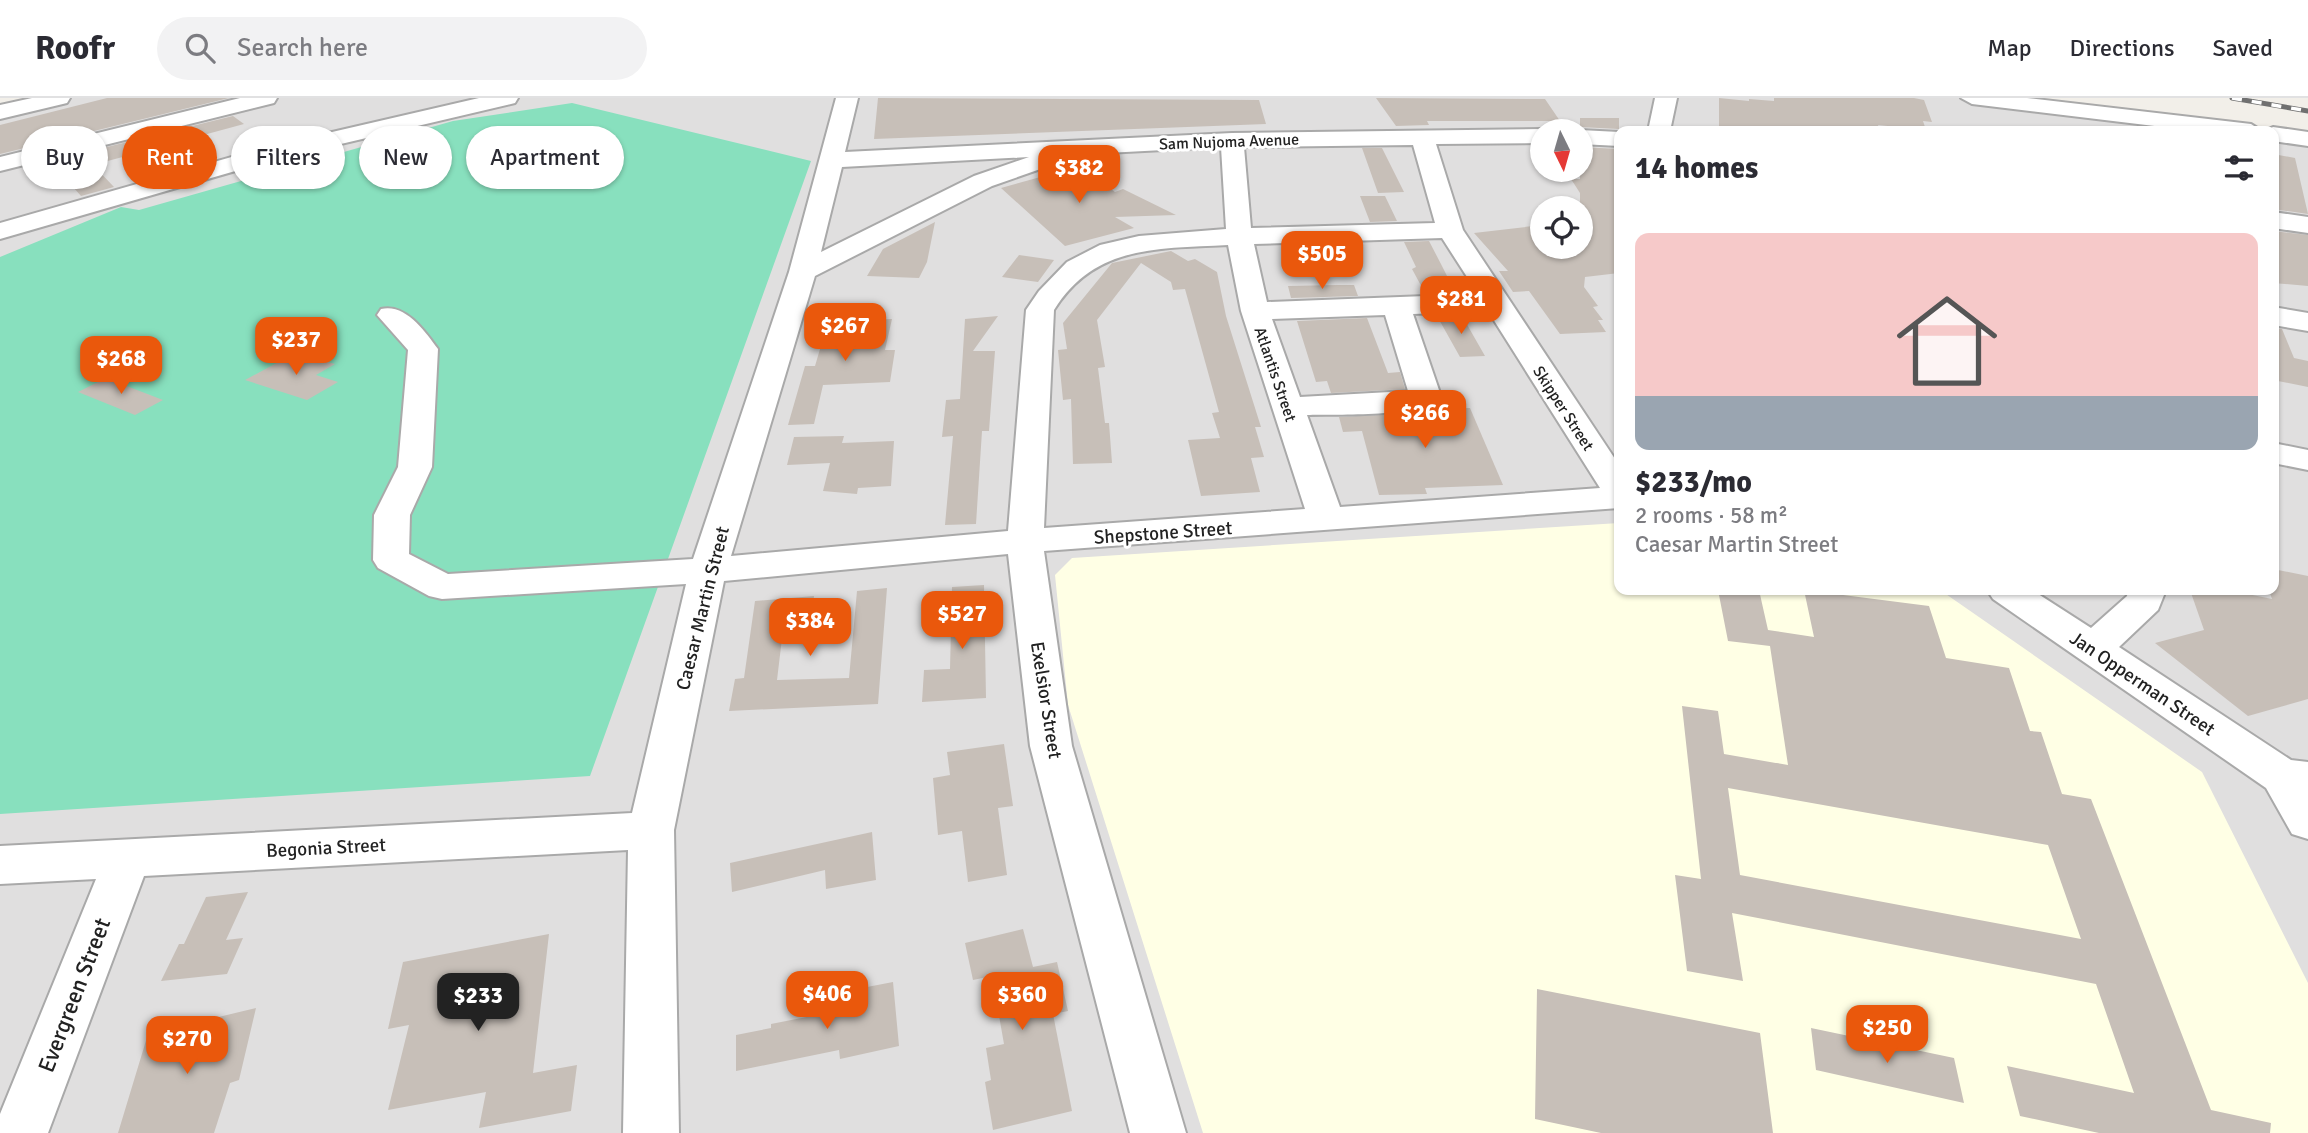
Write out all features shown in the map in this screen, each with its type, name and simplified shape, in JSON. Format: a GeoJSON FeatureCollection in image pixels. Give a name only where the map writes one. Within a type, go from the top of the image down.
{"type":"FeatureCollection","features":[{"type":"Feature","properties":{"kind":"street"},"geometry":{"type":"LineString","coordinates":[[0,112],[60,98]]}},
{"type":"Feature","properties":{"kind":"street"},"geometry":{"type":"LineString","coordinates":[[0,164],[267,98]]}},
{"type":"Feature","properties":{"kind":"street"},"geometry":{"type":"LineString","coordinates":[[0,231],[271,153],[454,104],[508,98]]}},
{"type":"Feature","properties":{"kind":"street","name":"Caesar Martin Street"},"geometry":{"type":"LineString","coordinates":[[650,1133],[651,830],[708,570],[803,272],[847,98]]}},
{"type":"Feature","properties":{"kind":"street"},"geometry":{"type":"LineString","coordinates":[[1660,126],[1666,98]]}},
{"type":"Feature","properties":{"kind":"street"},"geometry":{"type":"LineString","coordinates":[[1972,98],[2209,126]]}},
{"type":"Feature","properties":{"kind":"street"},"geometry":{"type":"LineString","coordinates":[[2279,135],[2308,139]]}},
{"type":"Feature","properties":{"kind":"street","name":"Sam Nujoma Avenue"},"geometry":{"type":"LineString","coordinates":[[833,160],[1232,140],[1530,136]]}},
{"type":"Feature","properties":{"kind":"street","name":"Skipper Street"},"geometry":{"type":"LineString","coordinates":[[1422,137],[1450,230],[1494,302],[1614,483]]}},
{"type":"Feature","properties":{"kind":"street"},"geometry":{"type":"LineString","coordinates":[[1593,138],[1614,139]]}},
{"type":"Feature","properties":{"kind":"street","name":"Atlantis Street"},"geometry":{"type":"LineString","coordinates":[[1232,140],[1239,236],[1255,311],[1327,521]]}},
{"type":"Feature","properties":{"kind":"street"},"geometry":{"type":"LineString","coordinates":[[803,272],[983,181],[1082,147]]}},
{"type":"Feature","properties":{"kind":"street"},"geometry":{"type":"LineString","coordinates":[[2279,221],[2308,225]]}},
{"type":"Feature","properties":{"kind":"street","name":"Exelsior Street"},"geometry":{"type":"LineString","coordinates":[[1158,1133],[1051,746],[1025,541],[1040,310],[1052,290],[1083,262],[1112,251],[1153,243],[1239,236],[1450,230]]}},
{"type":"Feature","properties":{"kind":"street"},"geometry":{"type":"LineString","coordinates":[[1255,311],[1494,302]]}},
{"type":"Feature","properties":{"kind":"street"},"geometry":{"type":"LineString","coordinates":[[1287,407],[1415,400],[1425,396],[1396,305]]}},
{"type":"Feature","properties":{"kind":"street","name":"Shepstone Street"},"geometry":{"type":"LineString","coordinates":[[391,315],[423,349],[415,467],[392,515],[391,560],[442,587],[708,570],[1025,541],[1327,521],[1614,497]]}},
{"type":"Feature","properties":{"kind":"street"},"geometry":{"type":"LineString","coordinates":[[2279,317],[2308,322]]}},
{"type":"Feature","properties":{"kind":"street"},"geometry":{"type":"LineString","coordinates":[[2279,454],[2308,460]]}},
{"type":"Feature","properties":{"kind":"street","name":"Jan Opperman Street"},"geometry":{"type":"LineString","coordinates":[[2013,595],[2092,649],[2295,778]]}},
{"type":"Feature","properties":{"kind":"street"},"geometry":{"type":"LineString","coordinates":[[2092,649],[2145,601],[2146,595]]}},
{"type":"Feature","properties":{"kind":"street"},"geometry":{"type":"LineString","coordinates":[[2295,778],[2308,821]]}},
{"type":"Feature","properties":{"kind":"street","name":"Begonia Street"},"geometry":{"type":"LineString","coordinates":[[0,865],[651,830]]}},
{"type":"Feature","properties":{"kind":"street","name":"Evergreen Street"},"geometry":{"type":"LineString","coordinates":[[20,1133],[128,857]]}},
{"type":"Feature","properties":{"kind":"shaded area"},"geometry":{"type":"Polygon","coordinates":[[[36,98],[1972,98],[2209,126],[1614,126],[1614,595],[2279,595],[2279,135],[2308,139],[2308,1133],[0,1133],[0,106],[36,98]]]}},
{"type":"Feature","properties":{"kind":"shaded area"},"geometry":{"type":"Polygon","coordinates":[[[1614,523],[1614,595],[1947,595],[2202,772],[2308,983],[2308,1133],[1203,1133],[1068,705],[1055,575],[1072,558],[1614,523]]]}},
{"type":"Feature","properties":{"kind":"green space"},"geometry":{"type":"Polygon","coordinates":[[[572,103],[811,161],[590,776],[0,814],[0,257],[121,207],[139,210],[231,184],[231,189],[345,189],[345,152],[359,148],[359,189],[452,189],[452,126],[435,126],[572,103]]]}},
{"type":"Feature","properties":{"kind":"building"},"geometry":{"type":"Polygon","coordinates":[[[107,98],[229,98],[108,128],[21,126],[21,149],[0,154],[0,125],[107,98]]]}},
{"type":"Feature","properties":{"kind":"building"},"geometry":{"type":"Polygon","coordinates":[[[878,98],[1259,100],[1266,124],[874,139],[878,98]]]}},
{"type":"Feature","properties":{"kind":"building"},"geometry":{"type":"Polygon","coordinates":[[[1376,98],[1545,99],[1559,119],[1427,121],[1429,125],[1396,126],[1376,98]]]}},
{"type":"Feature","properties":{"kind":"building"},"geometry":{"type":"Polygon","coordinates":[[[1719,98],[1774,101],[1774,98],[1914,98],[1924,100],[1932,122],[1923,121],[1925,126],[1719,126],[1719,98]]]}},
{"type":"Feature","properties":{"kind":"building"},"geometry":{"type":"Polygon","coordinates":[[[233,116],[244,124],[217,131],[217,126],[192,126],[233,116]]]}},
{"type":"Feature","properties":{"kind":"building"},"geometry":{"type":"Polygon","coordinates":[[[1580,118],[1619,118],[1619,126],[1614,126],[1614,129],[1593,128],[1593,119],[1580,118]]]}},
{"type":"Feature","properties":{"kind":"building"},"geometry":{"type":"Polygon","coordinates":[[[122,143],[122,157],[108,161],[108,147],[122,143]]]}},
{"type":"Feature","properties":{"kind":"building"},"geometry":{"type":"Polygon","coordinates":[[[1362,148],[1382,148],[1404,192],[1378,193],[1362,148]]]}},
{"type":"Feature","properties":{"kind":"building"},"geometry":{"type":"Polygon","coordinates":[[[1593,148],[1614,149],[1614,274],[1585,277],[1584,287],[1598,306],[1593,307],[1603,320],[1598,320],[1606,332],[1560,334],[1529,291],[1513,292],[1499,271],[1508,271],[1474,233],[1530,226],[1530,259],[1593,259],[1593,196],[1580,196],[1573,182],[1593,182],[1593,148]]]}},
{"type":"Feature","properties":{"kind":"building"},"geometry":{"type":"Polygon","coordinates":[[[2279,155],[2295,158],[2308,214],[2279,210],[2279,155]]]}},
{"type":"Feature","properties":{"kind":"building"},"geometry":{"type":"Polygon","coordinates":[[[1080,166],[1115,192],[1123,189],[1176,215],[1115,217],[1134,228],[1065,246],[1001,188],[1080,166]]]}},
{"type":"Feature","properties":{"kind":"building"},"geometry":{"type":"Polygon","coordinates":[[[75,189],[107,189],[81,196],[75,189]]]}},
{"type":"Feature","properties":{"kind":"building"},"geometry":{"type":"Polygon","coordinates":[[[1360,196],[1385,196],[1397,221],[1370,222],[1360,196]]]}},
{"type":"Feature","properties":{"kind":"building"},"geometry":{"type":"Polygon","coordinates":[[[935,222],[927,262],[919,278],[867,276],[883,249],[935,222]]]}},
{"type":"Feature","properties":{"kind":"building"},"geometry":{"type":"Polygon","coordinates":[[[2279,232],[2308,235],[2308,286],[2279,284],[2279,232]]]}},
{"type":"Feature","properties":{"kind":"building"},"geometry":{"type":"Polygon","coordinates":[[[1429,241],[1455,292],[1425,293],[1412,269],[1416,267],[1404,242],[1429,241]]]}},
{"type":"Feature","properties":{"kind":"building"},"geometry":{"type":"Polygon","coordinates":[[[1171,251],[1188,261],[1195,259],[1217,272],[1226,316],[1261,427],[1255,427],[1264,457],[1251,458],[1260,492],[1201,496],[1188,440],[1220,438],[1212,413],[1219,412],[1185,289],[1173,290],[1171,282],[1141,263],[1097,320],[1105,367],[1098,368],[1105,423],[1109,423],[1112,463],[1073,464],[1071,399],[1063,400],[1058,350],[1067,349],[1063,323],[1112,263],[1171,251]]]}},
{"type":"Feature","properties":{"kind":"building"},"geometry":{"type":"Polygon","coordinates":[[[1019,255],[1054,260],[1038,282],[1002,277],[1019,255]]]}},
{"type":"Feature","properties":{"kind":"building"},"geometry":{"type":"Polygon","coordinates":[[[1354,285],[1358,296],[1291,298],[1288,286],[1354,285]]]}},
{"type":"Feature","properties":{"kind":"building"},"geometry":{"type":"Polygon","coordinates":[[[1462,315],[1485,356],[1460,357],[1437,316],[1462,315]]]}},
{"type":"Feature","properties":{"kind":"building"},"geometry":{"type":"Polygon","coordinates":[[[998,316],[973,351],[995,351],[989,431],[982,431],[976,524],[945,525],[953,436],[942,437],[946,400],[960,399],[965,319],[998,316]]]}},
{"type":"Feature","properties":{"kind":"building"},"geometry":{"type":"Polygon","coordinates":[[[1367,318],[1388,373],[1400,372],[1405,389],[1331,393],[1327,381],[1316,382],[1297,321],[1367,318]]]}},
{"type":"Feature","properties":{"kind":"building"},"geometry":{"type":"Polygon","coordinates":[[[892,319],[885,350],[895,350],[890,382],[823,385],[814,424],[788,425],[805,366],[815,366],[828,322],[892,319]]]}},
{"type":"Feature","properties":{"kind":"building"},"geometry":{"type":"Polygon","coordinates":[[[2279,329],[2282,329],[2294,358],[2308,361],[2308,387],[2279,381],[2279,329]]]}},
{"type":"Feature","properties":{"kind":"building"},"geometry":{"type":"Polygon","coordinates":[[[295,353],[335,364],[316,375],[338,382],[307,400],[245,380],[295,353]]]}},
{"type":"Feature","properties":{"kind":"building"},"geometry":{"type":"Polygon","coordinates":[[[106,378],[163,400],[135,415],[78,392],[106,378]]]}},
{"type":"Feature","properties":{"kind":"building"},"geometry":{"type":"Polygon","coordinates":[[[1470,408],[1503,485],[1425,488],[1427,494],[1379,495],[1362,431],[1343,432],[1339,417],[1400,414],[1423,409],[1470,408]]]}},
{"type":"Feature","properties":{"kind":"building"},"geometry":{"type":"Polygon","coordinates":[[[844,436],[842,443],[894,441],[891,486],[858,488],[857,494],[823,491],[830,463],[787,465],[794,437],[844,436]]]}},
{"type":"Feature","properties":{"kind":"building"},"geometry":{"type":"Polygon","coordinates":[[[2279,570],[2308,576],[2308,699],[2248,716],[2155,643],[2204,630],[2192,595],[2252,595],[2272,599],[2271,595],[2279,595],[2279,570]]]}},
{"type":"Feature","properties":{"kind":"building"},"geometry":{"type":"Polygon","coordinates":[[[984,585],[986,698],[922,702],[924,670],[950,669],[952,587],[984,585]]]}},
{"type":"Feature","properties":{"kind":"building"},"geometry":{"type":"Polygon","coordinates":[[[887,588],[878,704],[729,711],[735,679],[744,678],[755,601],[814,596],[811,628],[783,630],[777,680],[849,678],[857,591],[887,588]]]}},
{"type":"Feature","properties":{"kind":"building"},"geometry":{"type":"Polygon","coordinates":[[[1719,595],[1760,595],[1768,630],[1814,637],[1805,595],[1843,595],[1929,606],[1946,658],[2009,668],[2030,731],[2041,732],[2062,794],[2091,799],[2211,1110],[2271,1123],[2270,1133],[2099,1133],[2020,1116],[2007,1066],[2134,1093],[2096,984],[1732,913],[1743,981],[1687,971],[1675,875],[1701,879],[1682,706],[1718,711],[1724,754],[1788,765],[1770,646],[1728,641],[1719,595]],[[1728,788],[1740,875],[2081,939],[2048,845],[1728,788]]]}},
{"type":"Feature","properties":{"kind":"building"},"geometry":{"type":"Polygon","coordinates":[[[1004,744],[1013,806],[998,808],[1007,875],[968,882],[962,831],[938,835],[933,778],[950,775],[947,752],[1004,744]]]}},
{"type":"Feature","properties":{"kind":"building"},"geometry":{"type":"Polygon","coordinates":[[[872,832],[876,880],[826,889],[825,870],[732,892],[730,863],[872,832]]]}},
{"type":"Feature","properties":{"kind":"building"},"geometry":{"type":"Polygon","coordinates":[[[248,892],[226,940],[243,938],[227,974],[161,981],[179,944],[184,944],[206,897],[248,892]]]}},
{"type":"Feature","properties":{"kind":"building"},"geometry":{"type":"Polygon","coordinates":[[[1023,929],[1033,967],[1057,962],[1068,1011],[1053,1014],[1072,1111],[993,1130],[985,1082],[991,1080],[986,1048],[1004,1044],[992,976],[973,980],[965,943],[1023,929]]]}},
{"type":"Feature","properties":{"kind":"building"},"geometry":{"type":"Polygon","coordinates":[[[549,934],[533,1073],[577,1065],[571,1111],[479,1128],[486,1092],[388,1110],[409,1025],[388,1029],[403,962],[549,934]]]}},
{"type":"Feature","properties":{"kind":"building"},"geometry":{"type":"Polygon","coordinates":[[[893,982],[899,1046],[840,1059],[839,1050],[736,1071],[736,1035],[771,1028],[771,1024],[837,1011],[836,993],[893,982]]]}},
{"type":"Feature","properties":{"kind":"building"},"geometry":{"type":"Polygon","coordinates":[[[1537,989],[1760,1033],[1773,1133],[1601,1133],[1535,1119],[1537,989]]]}},
{"type":"Feature","properties":{"kind":"building"},"geometry":{"type":"Polygon","coordinates":[[[256,1008],[239,1080],[230,1083],[214,1133],[118,1133],[148,1034],[256,1008]]]}},
{"type":"Feature","properties":{"kind":"building"},"geometry":{"type":"Polygon","coordinates":[[[1811,1028],[1954,1058],[1964,1103],[1816,1070],[1811,1028]]]}},
{"type":"Feature","properties":{"kind":"railway"},"geometry":{"type":"LineString","coordinates":[[2232,98],[2308,111]]}}]}
